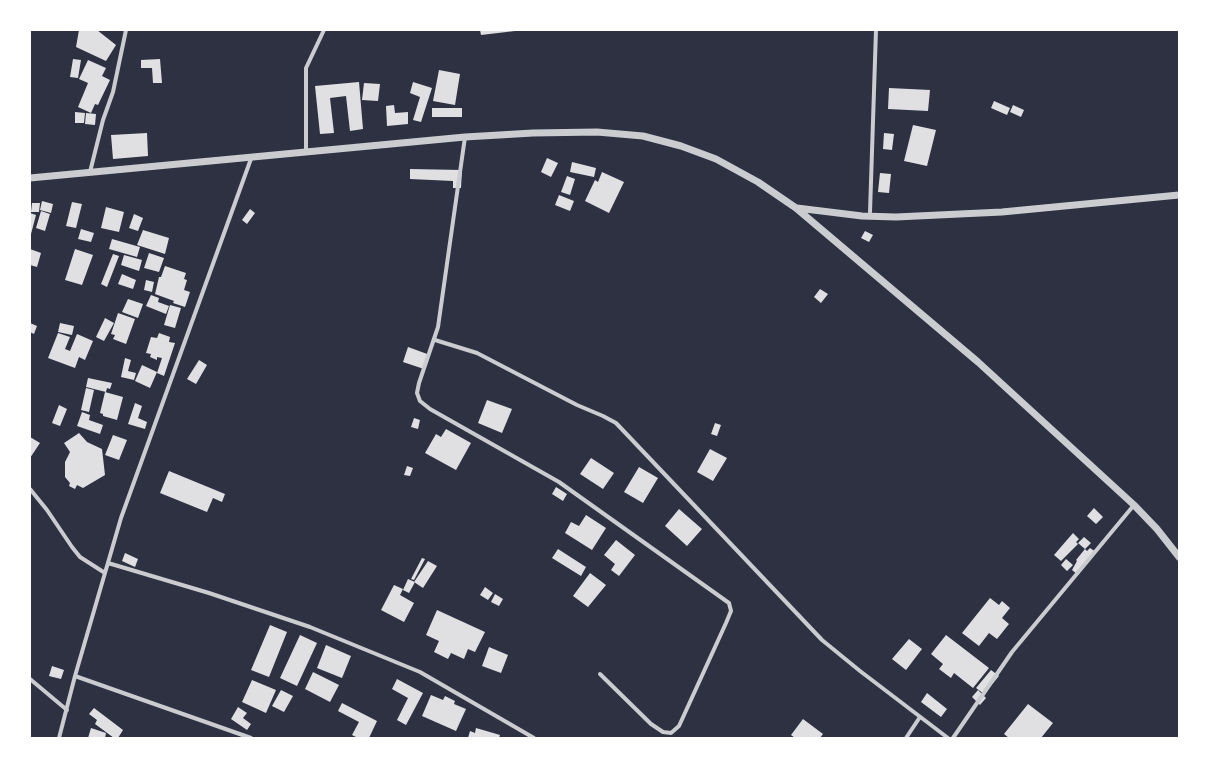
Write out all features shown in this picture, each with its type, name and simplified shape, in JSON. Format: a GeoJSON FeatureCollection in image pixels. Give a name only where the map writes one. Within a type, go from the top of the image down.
{"type":"FeatureCollection","features":[{"type":"Feature","properties":{"kind":"street"},"geometry":{"type":"LineString","coordinates":[[90,172],[103,120],[113,92],[126,30]]}},
{"type":"Feature","properties":{"kind":"street"},"geometry":{"type":"LineString","coordinates":[[306,151],[306,68],[324,30]]}},
{"type":"Feature","properties":{"kind":"street"},"geometry":{"type":"LineString","coordinates":[[870,212],[876,30]]}},
{"type":"Feature","properties":{"kind":"street"},"geometry":{"type":"LineString","coordinates":[[30,178],[306,151],[465,137],[533,133],[597,132],[643,136],[681,146],[716,159],[758,182],[796,208],[978,362],[1134,505],[1157,529],[1179,557]]}},
{"type":"Feature","properties":{"kind":"street"},"geometry":{"type":"LineString","coordinates":[[465,137],[438,327],[435,340],[419,383],[417,393],[420,401],[430,409],[559,482],[729,603],[730,611],[726,623],[680,726],[671,733],[663,732],[651,724],[600,674]]}},
{"type":"Feature","properties":{"kind":"street"},"geometry":{"type":"LineString","coordinates":[[59,738],[75,676],[121,518],[252,156]]}},
{"type":"Feature","properties":{"kind":"street"},"geometry":{"type":"LineString","coordinates":[[796,208],[862,216],[896,217],[1002,212],[1179,195]]}},
{"type":"Feature","properties":{"kind":"street"},"geometry":{"type":"LineString","coordinates":[[435,340],[477,353],[577,405],[604,416],[616,423],[822,640],[948,738]]}},
{"type":"Feature","properties":{"kind":"street"},"geometry":{"type":"LineString","coordinates":[[30,489],[48,510],[72,547],[80,556],[105,573]]}},
{"type":"Feature","properties":{"kind":"street"},"geometry":{"type":"LineString","coordinates":[[953,738],[1012,652],[1134,505]]}},
{"type":"Feature","properties":{"kind":"street"},"geometry":{"type":"LineString","coordinates":[[108,563],[209,593],[310,627],[420,672],[534,738]]}},
{"type":"Feature","properties":{"kind":"street"},"geometry":{"type":"LineString","coordinates":[[75,676],[251,738]]}},
{"type":"Feature","properties":{"kind":"street"},"geometry":{"type":"LineString","coordinates":[[30,679],[67,710]]}},
{"type":"Feature","properties":{"kind":"street"},"geometry":{"type":"LineString","coordinates":[[906,738],[920,717]]}},
{"type":"Feature","properties":{"kind":"building"},"geometry":{"type":"Polygon","coordinates":[[[79,30],[97,30],[116,45],[106,61],[76,47],[79,30]]]}},
{"type":"Feature","properties":{"kind":"building"},"geometry":{"type":"Polygon","coordinates":[[[480,30],[515,30],[515,31],[481,35],[480,30]]]}},
{"type":"Feature","properties":{"kind":"building"},"geometry":{"type":"Polygon","coordinates":[[[73,59],[81,60],[78,78],[70,77],[73,59]]]}},
{"type":"Feature","properties":{"kind":"building"},"geometry":{"type":"Polygon","coordinates":[[[160,59],[162,83],[153,83],[152,68],[141,68],[141,60],[160,59]]]}},
{"type":"Feature","properties":{"kind":"building"},"geometry":{"type":"Polygon","coordinates":[[[88,60],[106,68],[102,76],[110,80],[98,105],[95,104],[91,113],[78,107],[88,83],[79,79],[88,60]]]}},
{"type":"Feature","properties":{"kind":"building"},"geometry":{"type":"Polygon","coordinates":[[[439,70],[460,74],[455,105],[433,101],[439,70]]]}},
{"type":"Feature","properties":{"kind":"building"},"geometry":{"type":"Polygon","coordinates":[[[359,82],[363,129],[350,131],[346,96],[330,98],[334,133],[320,134],[315,86],[359,82]]]}},
{"type":"Feature","properties":{"kind":"building"},"geometry":{"type":"Polygon","coordinates":[[[413,82],[432,88],[421,122],[413,120],[420,97],[410,93],[413,82]]]}},
{"type":"Feature","properties":{"kind":"building"},"geometry":{"type":"Polygon","coordinates":[[[364,83],[380,84],[378,101],[362,100],[364,83]]]}},
{"type":"Feature","properties":{"kind":"building"},"geometry":{"type":"Polygon","coordinates":[[[889,88],[930,90],[928,111],[888,109],[889,88]]]}},
{"type":"Feature","properties":{"kind":"building"},"geometry":{"type":"Polygon","coordinates":[[[994,101],[1010,108],[1007,115],[991,108],[994,101]]]}},
{"type":"Feature","properties":{"kind":"building"},"geometry":{"type":"Polygon","coordinates":[[[394,105],[395,113],[408,112],[408,124],[387,126],[386,106],[394,105]]]}},
{"type":"Feature","properties":{"kind":"building"},"geometry":{"type":"Polygon","coordinates":[[[1013,105],[1024,110],[1021,117],[1010,112],[1013,105]]]}},
{"type":"Feature","properties":{"kind":"building"},"geometry":{"type":"Polygon","coordinates":[[[432,108],[462,108],[462,117],[432,117],[432,108]]]}},
{"type":"Feature","properties":{"kind":"building"},"geometry":{"type":"Polygon","coordinates":[[[75,112],[85,113],[84,123],[75,123],[75,112]]]}},
{"type":"Feature","properties":{"kind":"building"},"geometry":{"type":"Polygon","coordinates":[[[86,113],[96,114],[95,125],[85,124],[86,113]]]}},
{"type":"Feature","properties":{"kind":"building"},"geometry":{"type":"Polygon","coordinates":[[[913,125],[936,130],[927,166],[904,161],[913,125]]]}},
{"type":"Feature","properties":{"kind":"building"},"geometry":{"type":"Polygon","coordinates":[[[147,133],[148,156],[113,159],[111,135],[147,133]]]}},
{"type":"Feature","properties":{"kind":"building"},"geometry":{"type":"Polygon","coordinates":[[[884,133],[894,134],[892,150],[883,149],[884,133]]]}},
{"type":"Feature","properties":{"kind":"building"},"geometry":{"type":"Polygon","coordinates":[[[547,158],[558,163],[551,177],[541,172],[547,158]]]}},
{"type":"Feature","properties":{"kind":"building"},"geometry":{"type":"Polygon","coordinates":[[[572,162],[596,168],[594,177],[570,172],[572,162]]]}},
{"type":"Feature","properties":{"kind":"building"},"geometry":{"type":"Polygon","coordinates":[[[410,169],[462,170],[461,188],[453,188],[453,181],[410,179],[410,169]]]}},
{"type":"Feature","properties":{"kind":"building"},"geometry":{"type":"Polygon","coordinates":[[[602,172],[624,182],[609,213],[585,201],[595,180],[598,182],[602,172]]]}},
{"type":"Feature","properties":{"kind":"building"},"geometry":{"type":"Polygon","coordinates":[[[880,173],[891,174],[889,193],[878,192],[880,173]]]}},
{"type":"Feature","properties":{"kind":"building"},"geometry":{"type":"Polygon","coordinates":[[[567,176],[575,179],[570,195],[561,192],[567,176]]]}},
{"type":"Feature","properties":{"kind":"building"},"geometry":{"type":"Polygon","coordinates":[[[559,195],[574,201],[570,211],[555,205],[559,195]]]}},
{"type":"Feature","properties":{"kind":"building"},"geometry":{"type":"Polygon","coordinates":[[[42,201],[53,204],[51,213],[40,210],[42,201]]]}},
{"type":"Feature","properties":{"kind":"building"},"geometry":{"type":"Polygon","coordinates":[[[72,202],[82,204],[76,228],[66,226],[72,202]]]}},
{"type":"Feature","properties":{"kind":"building"},"geometry":{"type":"Polygon","coordinates":[[[32,203],[40,203],[39,212],[31,212],[32,203]]]}},
{"type":"Feature","properties":{"kind":"building"},"geometry":{"type":"Polygon","coordinates":[[[106,207],[124,212],[119,232],[101,228],[106,207]]]}},
{"type":"Feature","properties":{"kind":"building"},"geometry":{"type":"Polygon","coordinates":[[[250,209],[255,213],[247,224],[242,220],[250,209]]]}},
{"type":"Feature","properties":{"kind":"building"},"geometry":{"type":"Polygon","coordinates":[[[41,211],[50,214],[45,231],[36,228],[41,211]]]}},
{"type":"Feature","properties":{"kind":"building"},"geometry":{"type":"Polygon","coordinates":[[[30,213],[36,215],[31,234],[30,234],[30,213]]]}},
{"type":"Feature","properties":{"kind":"building"},"geometry":{"type":"Polygon","coordinates":[[[134,214],[143,218],[138,231],[129,228],[134,214]]]}},
{"type":"Feature","properties":{"kind":"building"},"geometry":{"type":"Polygon","coordinates":[[[81,229],[94,233],[91,242],[78,239],[81,229]]]}},
{"type":"Feature","properties":{"kind":"building"},"geometry":{"type":"Polygon","coordinates":[[[143,230],[169,238],[165,254],[137,245],[143,230]]]}},
{"type":"Feature","properties":{"kind":"building"},"geometry":{"type":"Polygon","coordinates":[[[865,231],[873,235],[869,242],[861,238],[865,231]]]}},
{"type":"Feature","properties":{"kind":"building"},"geometry":{"type":"Polygon","coordinates":[[[112,239],[140,247],[137,257],[109,249],[112,239]]]}},
{"type":"Feature","properties":{"kind":"building"},"geometry":{"type":"Polygon","coordinates":[[[30,249],[41,253],[37,267],[30,265],[30,249]]]}},
{"type":"Feature","properties":{"kind":"building"},"geometry":{"type":"Polygon","coordinates":[[[75,249],[93,255],[82,285],[65,280],[75,249]]]}},
{"type":"Feature","properties":{"kind":"building"},"geometry":{"type":"Polygon","coordinates":[[[149,253],[164,258],[159,272],[144,268],[149,253]]]}},
{"type":"Feature","properties":{"kind":"building"},"geometry":{"type":"Polygon","coordinates":[[[113,254],[119,256],[107,287],[101,284],[113,254]]]}},
{"type":"Feature","properties":{"kind":"building"},"geometry":{"type":"Polygon","coordinates":[[[124,255],[142,260],[139,271],[121,265],[124,255]]]}},
{"type":"Feature","properties":{"kind":"building"},"geometry":{"type":"Polygon","coordinates":[[[165,266],[186,273],[184,279],[187,280],[184,290],[190,292],[185,307],[155,294],[159,277],[161,277],[165,266]]]}},
{"type":"Feature","properties":{"kind":"building"},"geometry":{"type":"Polygon","coordinates":[[[122,274],[136,280],[133,289],[118,284],[122,274]]]}},
{"type":"Feature","properties":{"kind":"building"},"geometry":{"type":"Polygon","coordinates":[[[146,280],[154,282],[152,292],[144,290],[146,280]]]}},
{"type":"Feature","properties":{"kind":"building"},"geometry":{"type":"Polygon","coordinates":[[[820,289],[828,294],[821,303],[814,297],[820,289]]]}},
{"type":"Feature","properties":{"kind":"building"},"geometry":{"type":"Polygon","coordinates":[[[151,295],[159,298],[158,302],[169,306],[166,314],[146,306],[151,295]]]}},
{"type":"Feature","properties":{"kind":"building"},"geometry":{"type":"Polygon","coordinates":[[[128,299],[143,304],[138,318],[122,312],[128,299]]]}},
{"type":"Feature","properties":{"kind":"building"},"geometry":{"type":"Polygon","coordinates":[[[170,305],[181,308],[175,328],[164,325],[170,305]]]}},
{"type":"Feature","properties":{"kind":"building"},"geometry":{"type":"Polygon","coordinates":[[[118,313],[135,319],[126,344],[113,339],[115,335],[111,334],[118,313]]]}},
{"type":"Feature","properties":{"kind":"building"},"geometry":{"type":"Polygon","coordinates":[[[105,318],[114,323],[104,341],[96,337],[105,318]]]}},
{"type":"Feature","properties":{"kind":"building"},"geometry":{"type":"Polygon","coordinates":[[[30,323],[37,326],[34,334],[30,332],[30,323]]]}},
{"type":"Feature","properties":{"kind":"building"},"geometry":{"type":"Polygon","coordinates":[[[60,323],[74,326],[72,335],[58,332],[60,323]]]}},
{"type":"Feature","properties":{"kind":"building"},"geometry":{"type":"Polygon","coordinates":[[[58,333],[70,337],[65,349],[70,351],[77,334],[93,341],[85,360],[79,357],[75,368],[48,358],[58,333]]]}},
{"type":"Feature","properties":{"kind":"building"},"geometry":{"type":"Polygon","coordinates":[[[159,333],[170,337],[169,342],[175,343],[164,376],[157,373],[162,358],[157,357],[157,360],[150,357],[151,354],[146,353],[151,337],[157,338],[159,333]]]}},
{"type":"Feature","properties":{"kind":"building"},"geometry":{"type":"Polygon","coordinates":[[[408,347],[430,355],[424,369],[403,362],[408,347]]]}},
{"type":"Feature","properties":{"kind":"building"},"geometry":{"type":"Polygon","coordinates":[[[125,358],[131,360],[128,371],[136,373],[134,380],[121,377],[125,358]]]}},
{"type":"Feature","properties":{"kind":"building"},"geometry":{"type":"Polygon","coordinates":[[[199,360],[207,365],[196,384],[187,379],[199,360]]]}},
{"type":"Feature","properties":{"kind":"building"},"geometry":{"type":"Polygon","coordinates":[[[142,365],[157,372],[150,388],[135,381],[142,365]]]}},
{"type":"Feature","properties":{"kind":"building"},"geometry":{"type":"Polygon","coordinates":[[[88,378],[112,383],[110,389],[107,388],[106,392],[86,387],[88,378]]]}},
{"type":"Feature","properties":{"kind":"building"},"geometry":{"type":"Polygon","coordinates":[[[86,388],[94,390],[89,412],[81,410],[86,388]]]}},
{"type":"Feature","properties":{"kind":"building"},"geometry":{"type":"Polygon","coordinates":[[[105,392],[123,397],[117,420],[103,416],[103,414],[100,413],[105,392]]]}},
{"type":"Feature","properties":{"kind":"building"},"geometry":{"type":"Polygon","coordinates":[[[487,400],[512,409],[502,433],[478,423],[487,400]]]}},
{"type":"Feature","properties":{"kind":"building"},"geometry":{"type":"Polygon","coordinates":[[[135,403],[142,406],[138,418],[147,422],[145,429],[128,424],[135,403]]]}},
{"type":"Feature","properties":{"kind":"building"},"geometry":{"type":"Polygon","coordinates":[[[59,405],[67,409],[60,426],[52,423],[59,405]]]}},
{"type":"Feature","properties":{"kind":"building"},"geometry":{"type":"Polygon","coordinates":[[[82,412],[90,415],[89,420],[103,425],[100,434],[77,426],[82,412]]]}},
{"type":"Feature","properties":{"kind":"building"},"geometry":{"type":"Polygon","coordinates":[[[414,418],[420,420],[418,429],[411,427],[414,418]]]}},
{"type":"Feature","properties":{"kind":"building"},"geometry":{"type":"Polygon","coordinates":[[[715,423],[721,425],[717,436],[711,434],[715,423]]]}},
{"type":"Feature","properties":{"kind":"building"},"geometry":{"type":"Polygon","coordinates":[[[446,429],[471,443],[456,470],[425,453],[436,434],[441,437],[446,429]]]}},
{"type":"Feature","properties":{"kind":"building"},"geometry":{"type":"Polygon","coordinates":[[[79,433],[87,442],[102,449],[105,475],[83,488],[77,485],[75,489],[69,486],[70,483],[65,477],[65,462],[70,452],[64,443],[79,433]]]}},
{"type":"Feature","properties":{"kind":"building"},"geometry":{"type":"Polygon","coordinates":[[[113,435],[127,440],[119,460],[105,455],[113,435]]]}},
{"type":"Feature","properties":{"kind":"building"},"geometry":{"type":"Polygon","coordinates":[[[30,437],[40,443],[30,458],[30,437]]]}},
{"type":"Feature","properties":{"kind":"building"},"geometry":{"type":"Polygon","coordinates":[[[710,449],[727,458],[713,481],[697,472],[710,449]]]}},
{"type":"Feature","properties":{"kind":"building"},"geometry":{"type":"Polygon","coordinates":[[[591,458],[614,473],[603,489],[580,474],[591,458]]]}},
{"type":"Feature","properties":{"kind":"building"},"geometry":{"type":"Polygon","coordinates":[[[407,466],[413,468],[410,476],[404,475],[407,466]]]}},
{"type":"Feature","properties":{"kind":"building"},"geometry":{"type":"Polygon","coordinates":[[[639,467],[658,478],[643,503],[624,492],[639,467]]]}},
{"type":"Feature","properties":{"kind":"building"},"geometry":{"type":"Polygon","coordinates":[[[169,471],[225,494],[222,502],[213,498],[207,512],[160,493],[169,471]]]}},
{"type":"Feature","properties":{"kind":"building"},"geometry":{"type":"Polygon","coordinates":[[[556,487],[567,494],[563,501],[552,494],[556,487]]]}},
{"type":"Feature","properties":{"kind":"building"},"geometry":{"type":"Polygon","coordinates":[[[1094,508],[1103,517],[1096,524],[1087,516],[1094,508]]]}},
{"type":"Feature","properties":{"kind":"building"},"geometry":{"type":"Polygon","coordinates":[[[679,509],[702,529],[687,546],[665,526],[679,509]]]}},
{"type":"Feature","properties":{"kind":"building"},"geometry":{"type":"Polygon","coordinates":[[[586,515],[606,528],[592,550],[565,533],[571,522],[579,526],[586,515]]]}},
{"type":"Feature","properties":{"kind":"building"},"geometry":{"type":"Polygon","coordinates":[[[1073,533],[1079,539],[1076,542],[1078,544],[1061,561],[1054,555],[1073,533]]]}},
{"type":"Feature","properties":{"kind":"building"},"geometry":{"type":"Polygon","coordinates":[[[1084,537],[1091,543],[1085,549],[1078,543],[1084,537]]]}},
{"type":"Feature","properties":{"kind":"building"},"geometry":{"type":"Polygon","coordinates":[[[616,540],[635,555],[619,576],[611,570],[615,564],[604,555],[616,540]]]}},
{"type":"Feature","properties":{"kind":"building"},"geometry":{"type":"Polygon","coordinates":[[[1090,548],[1096,552],[1078,575],[1072,570],[1077,561],[1076,560],[1085,549],[1087,551],[1090,548]]]}},
{"type":"Feature","properties":{"kind":"building"},"geometry":{"type":"Polygon","coordinates":[[[558,549],[586,567],[581,576],[552,558],[558,549]]]}},
{"type":"Feature","properties":{"kind":"building"},"geometry":{"type":"Polygon","coordinates":[[[125,553],[138,559],[135,567],[122,561],[125,553]]]}},
{"type":"Feature","properties":{"kind":"building"},"geometry":{"type":"Polygon","coordinates":[[[422,558],[425,559],[414,580],[411,579],[422,558]]]}},
{"type":"Feature","properties":{"kind":"building"},"geometry":{"type":"Polygon","coordinates":[[[1066,559],[1073,565],[1067,571],[1061,565],[1066,559]]]}},
{"type":"Feature","properties":{"kind":"building"},"geometry":{"type":"Polygon","coordinates":[[[428,561],[437,566],[423,588],[414,582],[428,561]]]}},
{"type":"Feature","properties":{"kind":"building"},"geometry":{"type":"Polygon","coordinates":[[[590,573],[606,585],[588,607],[573,596],[590,573]]]}},
{"type":"Feature","properties":{"kind":"building"},"geometry":{"type":"Polygon","coordinates":[[[408,579],[415,582],[409,593],[403,590],[408,579]]]}},
{"type":"Feature","properties":{"kind":"building"},"geometry":{"type":"Polygon","coordinates":[[[394,585],[403,589],[400,595],[414,603],[404,622],[381,610],[394,585]]]}},
{"type":"Feature","properties":{"kind":"building"},"geometry":{"type":"Polygon","coordinates":[[[485,587],[493,593],[488,600],[480,595],[485,587]]]}},
{"type":"Feature","properties":{"kind":"building"},"geometry":{"type":"Polygon","coordinates":[[[495,594],[503,599],[499,606],[491,602],[495,594]]]}},
{"type":"Feature","properties":{"kind":"building"},"geometry":{"type":"Polygon","coordinates":[[[990,598],[999,605],[1002,601],[1010,608],[1002,618],[1009,624],[997,639],[989,633],[979,646],[962,633],[990,598]]]}},
{"type":"Feature","properties":{"kind":"building"},"geometry":{"type":"Polygon","coordinates":[[[437,610],[485,632],[475,652],[468,649],[464,659],[451,653],[448,659],[434,652],[439,641],[426,635],[437,610]]]}},
{"type":"Feature","properties":{"kind":"building"},"geometry":{"type":"Polygon","coordinates":[[[270,625],[287,632],[269,677],[251,670],[270,625]]]}},
{"type":"Feature","properties":{"kind":"building"},"geometry":{"type":"Polygon","coordinates":[[[300,635],[317,643],[297,686],[280,678],[300,635]]]}},
{"type":"Feature","properties":{"kind":"building"},"geometry":{"type":"Polygon","coordinates":[[[946,635],[989,668],[973,688],[954,673],[951,678],[939,669],[943,664],[931,654],[946,635]]]}},
{"type":"Feature","properties":{"kind":"building"},"geometry":{"type":"Polygon","coordinates":[[[909,639],[922,649],[906,670],[892,659],[909,639]]]}},
{"type":"Feature","properties":{"kind":"building"},"geometry":{"type":"Polygon","coordinates":[[[326,645],[351,656],[342,678],[317,668],[326,645]]]}},
{"type":"Feature","properties":{"kind":"building"},"geometry":{"type":"Polygon","coordinates":[[[489,647],[508,655],[501,673],[482,666],[489,647]]]}},
{"type":"Feature","properties":{"kind":"building"},"geometry":{"type":"Polygon","coordinates":[[[52,666],[64,670],[61,679],[49,676],[52,666]]]}},
{"type":"Feature","properties":{"kind":"building"},"geometry":{"type":"Polygon","coordinates":[[[991,670],[999,676],[984,694],[976,688],[991,670]]]}},
{"type":"Feature","properties":{"kind":"building"},"geometry":{"type":"Polygon","coordinates":[[[313,672],[339,685],[330,702],[305,689],[313,672]]]}},
{"type":"Feature","properties":{"kind":"building"},"geometry":{"type":"Polygon","coordinates":[[[397,679],[423,693],[406,725],[397,720],[408,698],[392,689],[397,679]]]}},
{"type":"Feature","properties":{"kind":"building"},"geometry":{"type":"Polygon","coordinates":[[[252,680],[276,690],[266,713],[242,702],[252,680]]]}},
{"type":"Feature","properties":{"kind":"building"},"geometry":{"type":"Polygon","coordinates":[[[281,690],[293,696],[284,712],[272,706],[281,690]]]}},
{"type":"Feature","properties":{"kind":"building"},"geometry":{"type":"Polygon","coordinates":[[[978,690],[986,698],[980,705],[972,697],[978,690]]]}},
{"type":"Feature","properties":{"kind":"building"},"geometry":{"type":"Polygon","coordinates":[[[927,693],[947,709],[941,717],[921,702],[927,693]]]}},
{"type":"Feature","properties":{"kind":"building"},"geometry":{"type":"Polygon","coordinates":[[[431,695],[443,700],[445,696],[455,701],[454,704],[466,709],[456,731],[422,716],[431,695]]]}},
{"type":"Feature","properties":{"kind":"building"},"geometry":{"type":"Polygon","coordinates":[[[342,703],[377,721],[369,738],[358,738],[352,735],[359,722],[338,711],[342,703]]]}},
{"type":"Feature","properties":{"kind":"building"},"geometry":{"type":"Polygon","coordinates":[[[1028,704],[1053,723],[1041,738],[1009,738],[1004,734],[1028,704]]]}},
{"type":"Feature","properties":{"kind":"building"},"geometry":{"type":"Polygon","coordinates":[[[238,707],[247,713],[243,718],[251,724],[247,730],[231,719],[238,707]]]}},
{"type":"Feature","properties":{"kind":"building"},"geometry":{"type":"Polygon","coordinates":[[[94,708],[123,730],[118,738],[114,738],[95,724],[97,720],[89,714],[94,708]]]}},
{"type":"Feature","properties":{"kind":"building"},"geometry":{"type":"Polygon","coordinates":[[[803,719],[823,734],[820,738],[795,738],[791,735],[803,719]]]}},
{"type":"Feature","properties":{"kind":"building"},"geometry":{"type":"Polygon","coordinates":[[[91,728],[106,733],[105,738],[88,738],[91,728]]]}},
{"type":"Feature","properties":{"kind":"building"},"geometry":{"type":"Polygon","coordinates":[[[476,728],[500,735],[499,738],[468,738],[470,731],[475,733],[476,728]]]}}]}
